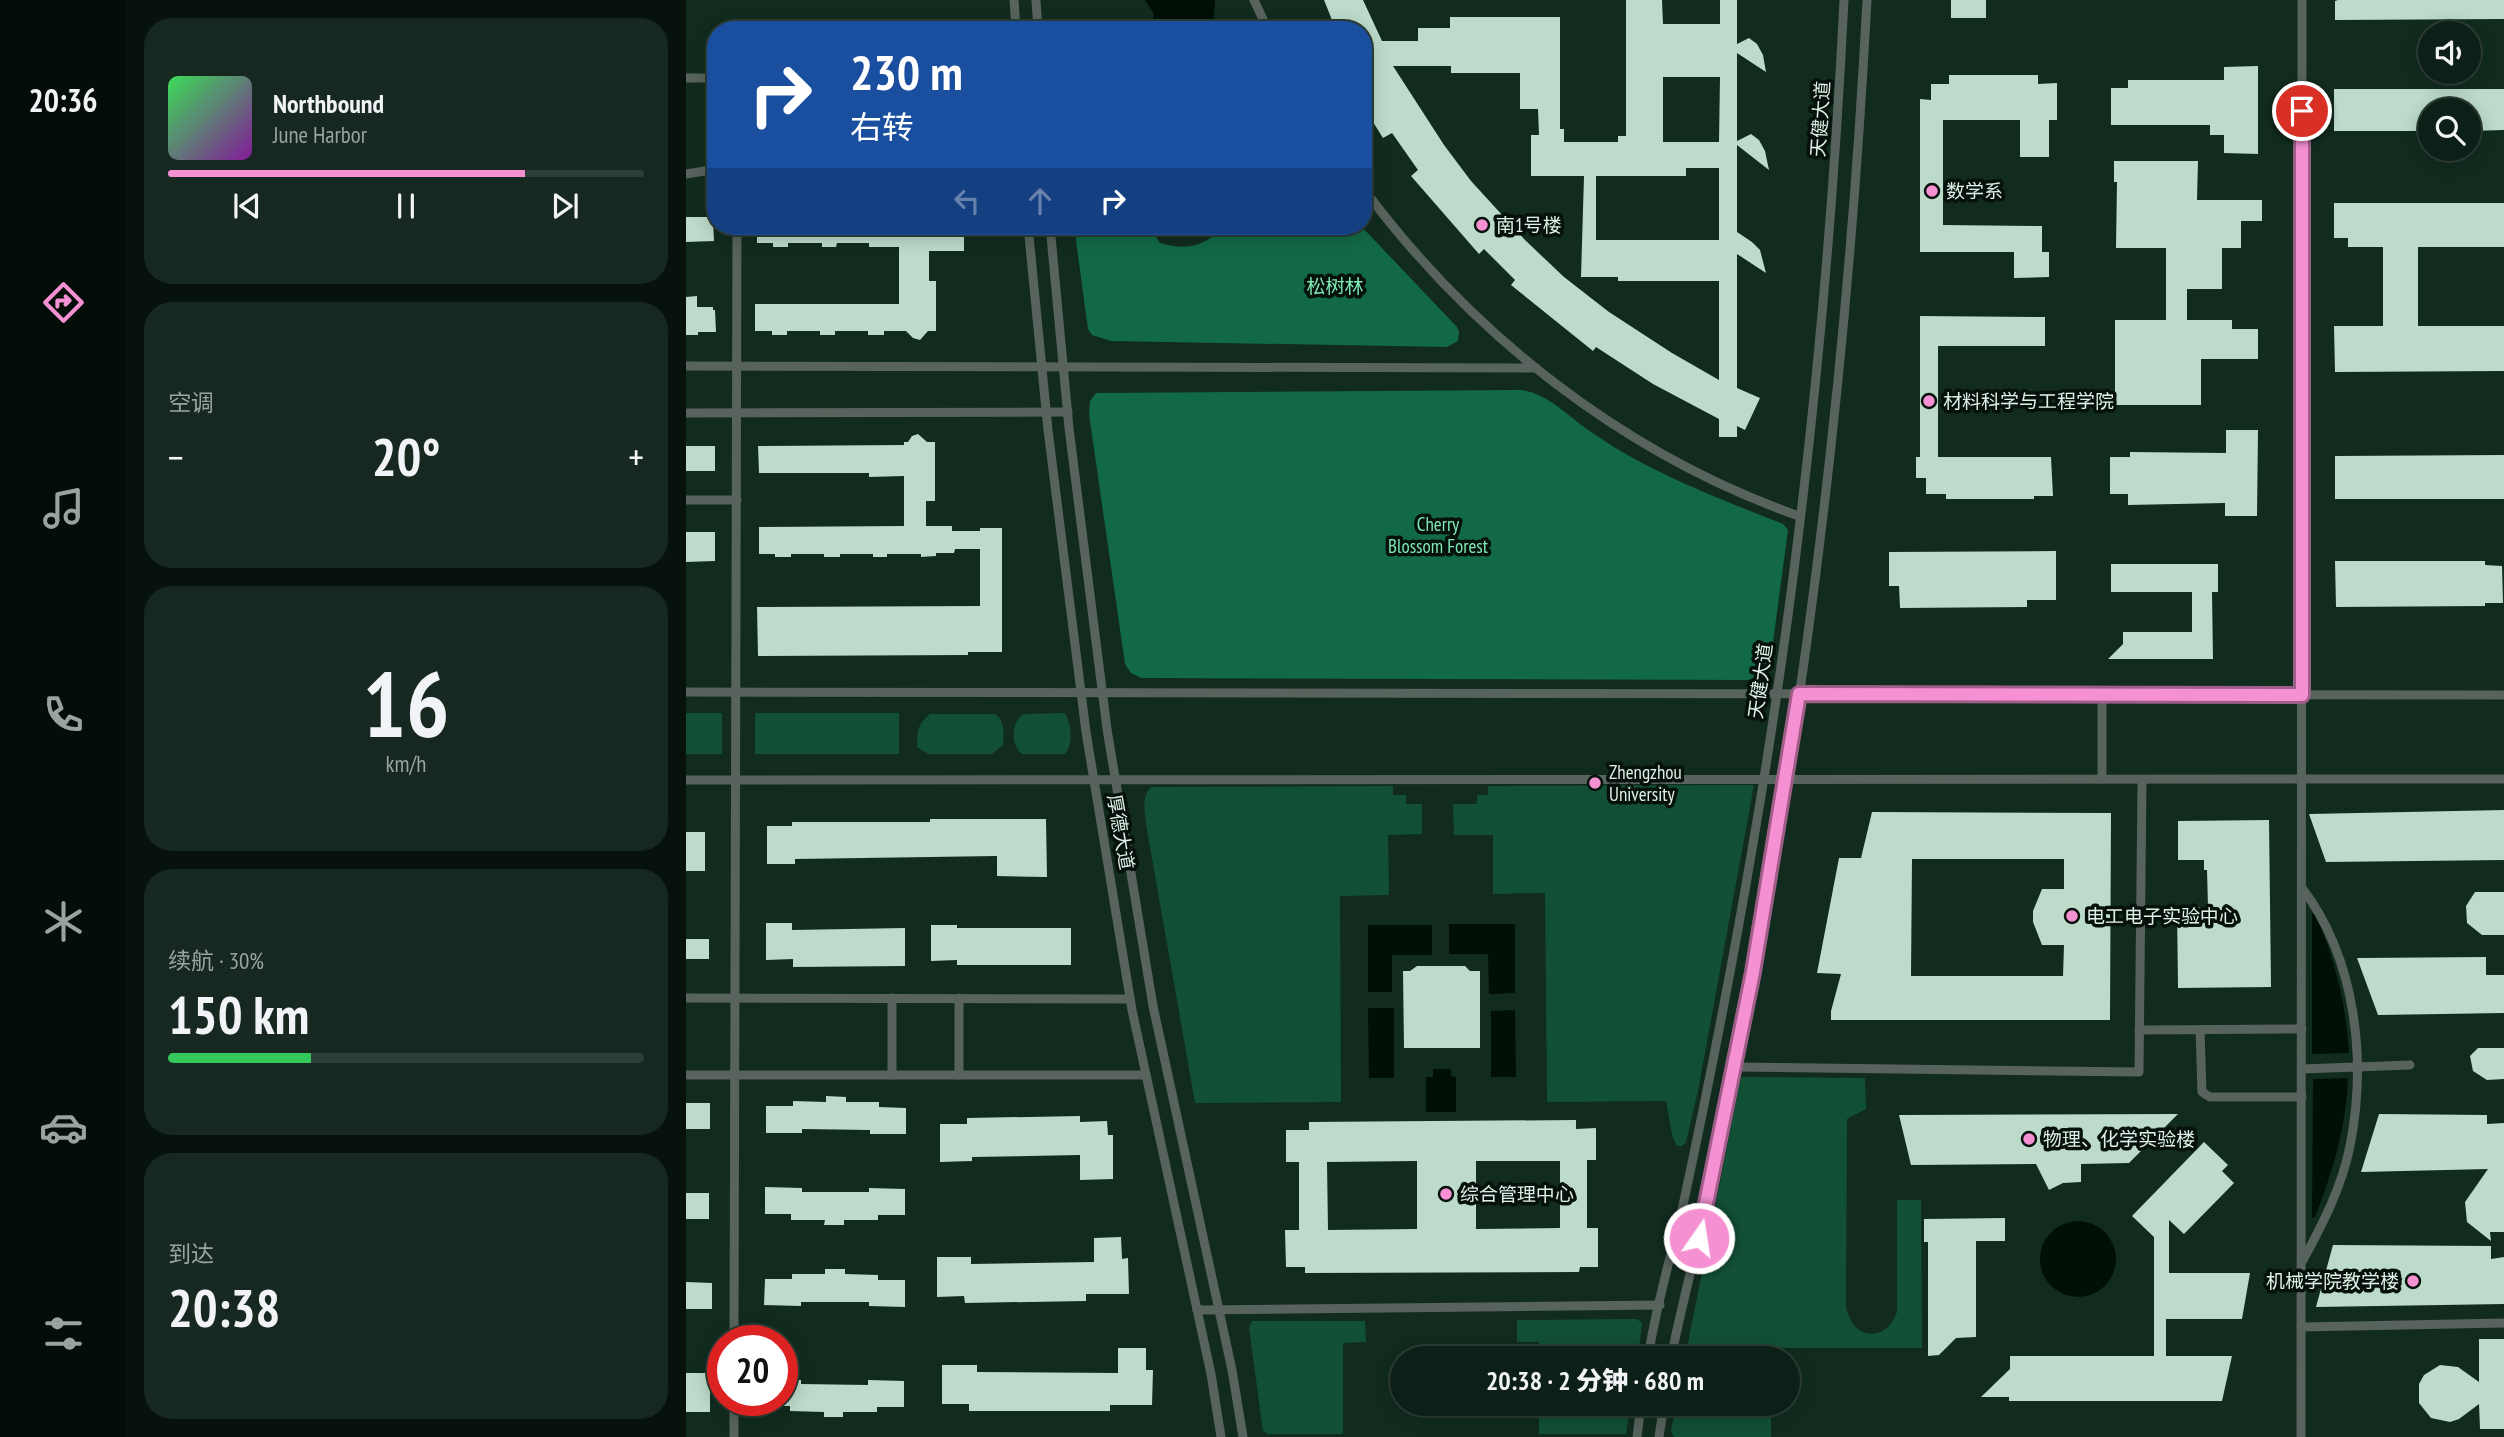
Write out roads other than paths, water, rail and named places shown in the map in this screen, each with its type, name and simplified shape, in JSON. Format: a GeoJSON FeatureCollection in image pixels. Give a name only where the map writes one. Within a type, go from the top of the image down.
{"type":"FeatureCollection","features":[{"type":"Feature","properties":{"kind":"lane"},"geometry":{"type":"LineString","coordinates":[[1014,0],[1015,21]]}},
{"type":"Feature","properties":{"kind":"lane"},"geometry":{"type":"LineString","coordinates":[[1036,0],[1037,21]]}},
{"type":"Feature","properties":{"kind":"lane"},"geometry":{"type":"LineString","coordinates":[[1254,0],[1264,21]]}},
{"type":"Feature","properties":{"kind":"lane","name":"天健大道"},"geometry":{"type":"LineString","coordinates":[[1651,1346],[1707,1095],[1776,694],[1820,335],[1844,0]]}},
{"type":"Feature","properties":{"kind":"lane","name":"天健大道"},"geometry":{"type":"LineString","coordinates":[[1674,1346],[1735,1067],[1799,694],[1842,350],[1867,0]]}},
{"type":"Feature","properties":{"kind":"lane"},"geometry":{"type":"LineString","coordinates":[[2301,1437],[2302,0]]}},
{"type":"Feature","properties":{"kind":"lane"},"geometry":{"type":"LineString","coordinates":[[686,78],[707,78]]}},
{"type":"Feature","properties":{"kind":"lane"},"geometry":{"type":"LineString","coordinates":[[686,174],[707,170]]}},
{"type":"Feature","properties":{"kind":"lane"},"geometry":{"type":"LineString","coordinates":[[1372,199],[1437,276],[1496,334],[1578,401],[1658,452],[1699,474],[1799,516]]}},
{"type":"Feature","properties":{"kind":"lane"},"geometry":{"type":"LineString","coordinates":[[734,1325],[737,235]]}},
{"type":"Feature","properties":{"kind":"lane","name":"厚德大道"},"geometry":{"type":"LineString","coordinates":[[1029,235],[1046,412],[1094,780],[1130,999],[1197,1310],[1221,1437]]}},
{"type":"Feature","properties":{"kind":"lane","name":"厚德大道"},"geometry":{"type":"LineString","coordinates":[[1051,235],[1068,412],[1116,780],[1153,1006],[1219,1309],[1243,1437]]}},
{"type":"Feature","properties":{"kind":"lane"},"geometry":{"type":"LineString","coordinates":[[686,366],[1536,368]]}},
{"type":"Feature","properties":{"kind":"lane"},"geometry":{"type":"LineString","coordinates":[[686,412],[1068,412]]}},
{"type":"Feature","properties":{"kind":"lane"},"geometry":{"type":"LineString","coordinates":[[686,500],[737,500]]}},
{"type":"Feature","properties":{"kind":"lane"},"geometry":{"type":"LineString","coordinates":[[686,692],[2504,695]]}},
{"type":"Feature","properties":{"kind":"lane"},"geometry":{"type":"LineString","coordinates":[[2102,694],[2102,779]]}},
{"type":"Feature","properties":{"kind":"lane"},"geometry":{"type":"LineString","coordinates":[[686,780],[2504,779]]}},
{"type":"Feature","properties":{"kind":"lane"},"geometry":{"type":"LineString","coordinates":[[1735,1067],[2139,1072],[2142,780]]}},
{"type":"Feature","properties":{"kind":"lane"},"geometry":{"type":"LineString","coordinates":[[2302,888],[2320,912],[2344,973],[2355,1024],[2357,1067],[2350,1147],[2326,1220],[2302,1262]]}},
{"type":"Feature","properties":{"kind":"lane"},"geometry":{"type":"LineString","coordinates":[[686,998],[1130,999]]}},
{"type":"Feature","properties":{"kind":"lane"},"geometry":{"type":"LineString","coordinates":[[892,998],[892,1075]]}},
{"type":"Feature","properties":{"kind":"lane"},"geometry":{"type":"LineString","coordinates":[[959,998],[959,1075]]}},
{"type":"Feature","properties":{"kind":"lane"},"geometry":{"type":"LineString","coordinates":[[2139,1030],[2302,1029]]}},
{"type":"Feature","properties":{"kind":"lane"},"geometry":{"type":"LineString","coordinates":[[2200,1030],[2202,1093],[2210,1097],[2302,1097]]}},
{"type":"Feature","properties":{"kind":"lane"},"geometry":{"type":"LineString","coordinates":[[2302,1069],[2410,1065]]}},
{"type":"Feature","properties":{"kind":"lane"},"geometry":{"type":"LineString","coordinates":[[686,1075],[1146,1075]]}},
{"type":"Feature","properties":{"kind":"lane"},"geometry":{"type":"LineString","coordinates":[[1197,1310],[1660,1305]]}},
{"type":"Feature","properties":{"kind":"lane"},"geometry":{"type":"LineString","coordinates":[[2301,1327],[2504,1323]]}},
{"type":"Feature","properties":{"kind":"lane"},"geometry":{"type":"LineString","coordinates":[[734,1416],[734,1437]]}},
{"type":"Feature","properties":{"kind":"lane"},"geometry":{"type":"LineString","coordinates":[[1637,1437],[1640,1416]]}},
{"type":"Feature","properties":{"kind":"lane"},"geometry":{"type":"LineString","coordinates":[[1659,1437],[1662,1416]]}},
{"type":"Feature","properties":{"kind":"place","name":"数学系"},"geometry":{"type":"Point","coordinates":[1932,191]}},
{"type":"Feature","properties":{"kind":"place","name":"南1号楼"},"geometry":{"type":"Point","coordinates":[1482,225]}},
{"type":"Feature","properties":{"kind":"place","name":"材料科学与工程学院"},"geometry":{"type":"Point","coordinates":[1929,401]}},
{"type":"Feature","properties":{"kind":"place","name":"Zhengzhou University"},"geometry":{"type":"Point","coordinates":[1595,783]}},
{"type":"Feature","properties":{"kind":"place","name":"电工电子实验中心"},"geometry":{"type":"Point","coordinates":[2072,916]}},
{"type":"Feature","properties":{"kind":"place","name":"物理、化学实验楼"},"geometry":{"type":"Point","coordinates":[2029,1139]}},
{"type":"Feature","properties":{"kind":"place","name":"综合管理中心"},"geometry":{"type":"Point","coordinates":[1446,1194]}},
{"type":"Feature","properties":{"kind":"place","name":"机械学院教学楼"},"geometry":{"type":"Point","coordinates":[2413,1281]}},
{"type":"Feature","properties":{"kind":"park label","name":"松树林"},"geometry":{"type":"Point","coordinates":[1335,286]}},
{"type":"Feature","properties":{"kind":"park label","name":"Cherry Blossom Forest"},"geometry":{"type":"Point","coordinates":[1438,535]}}]}
